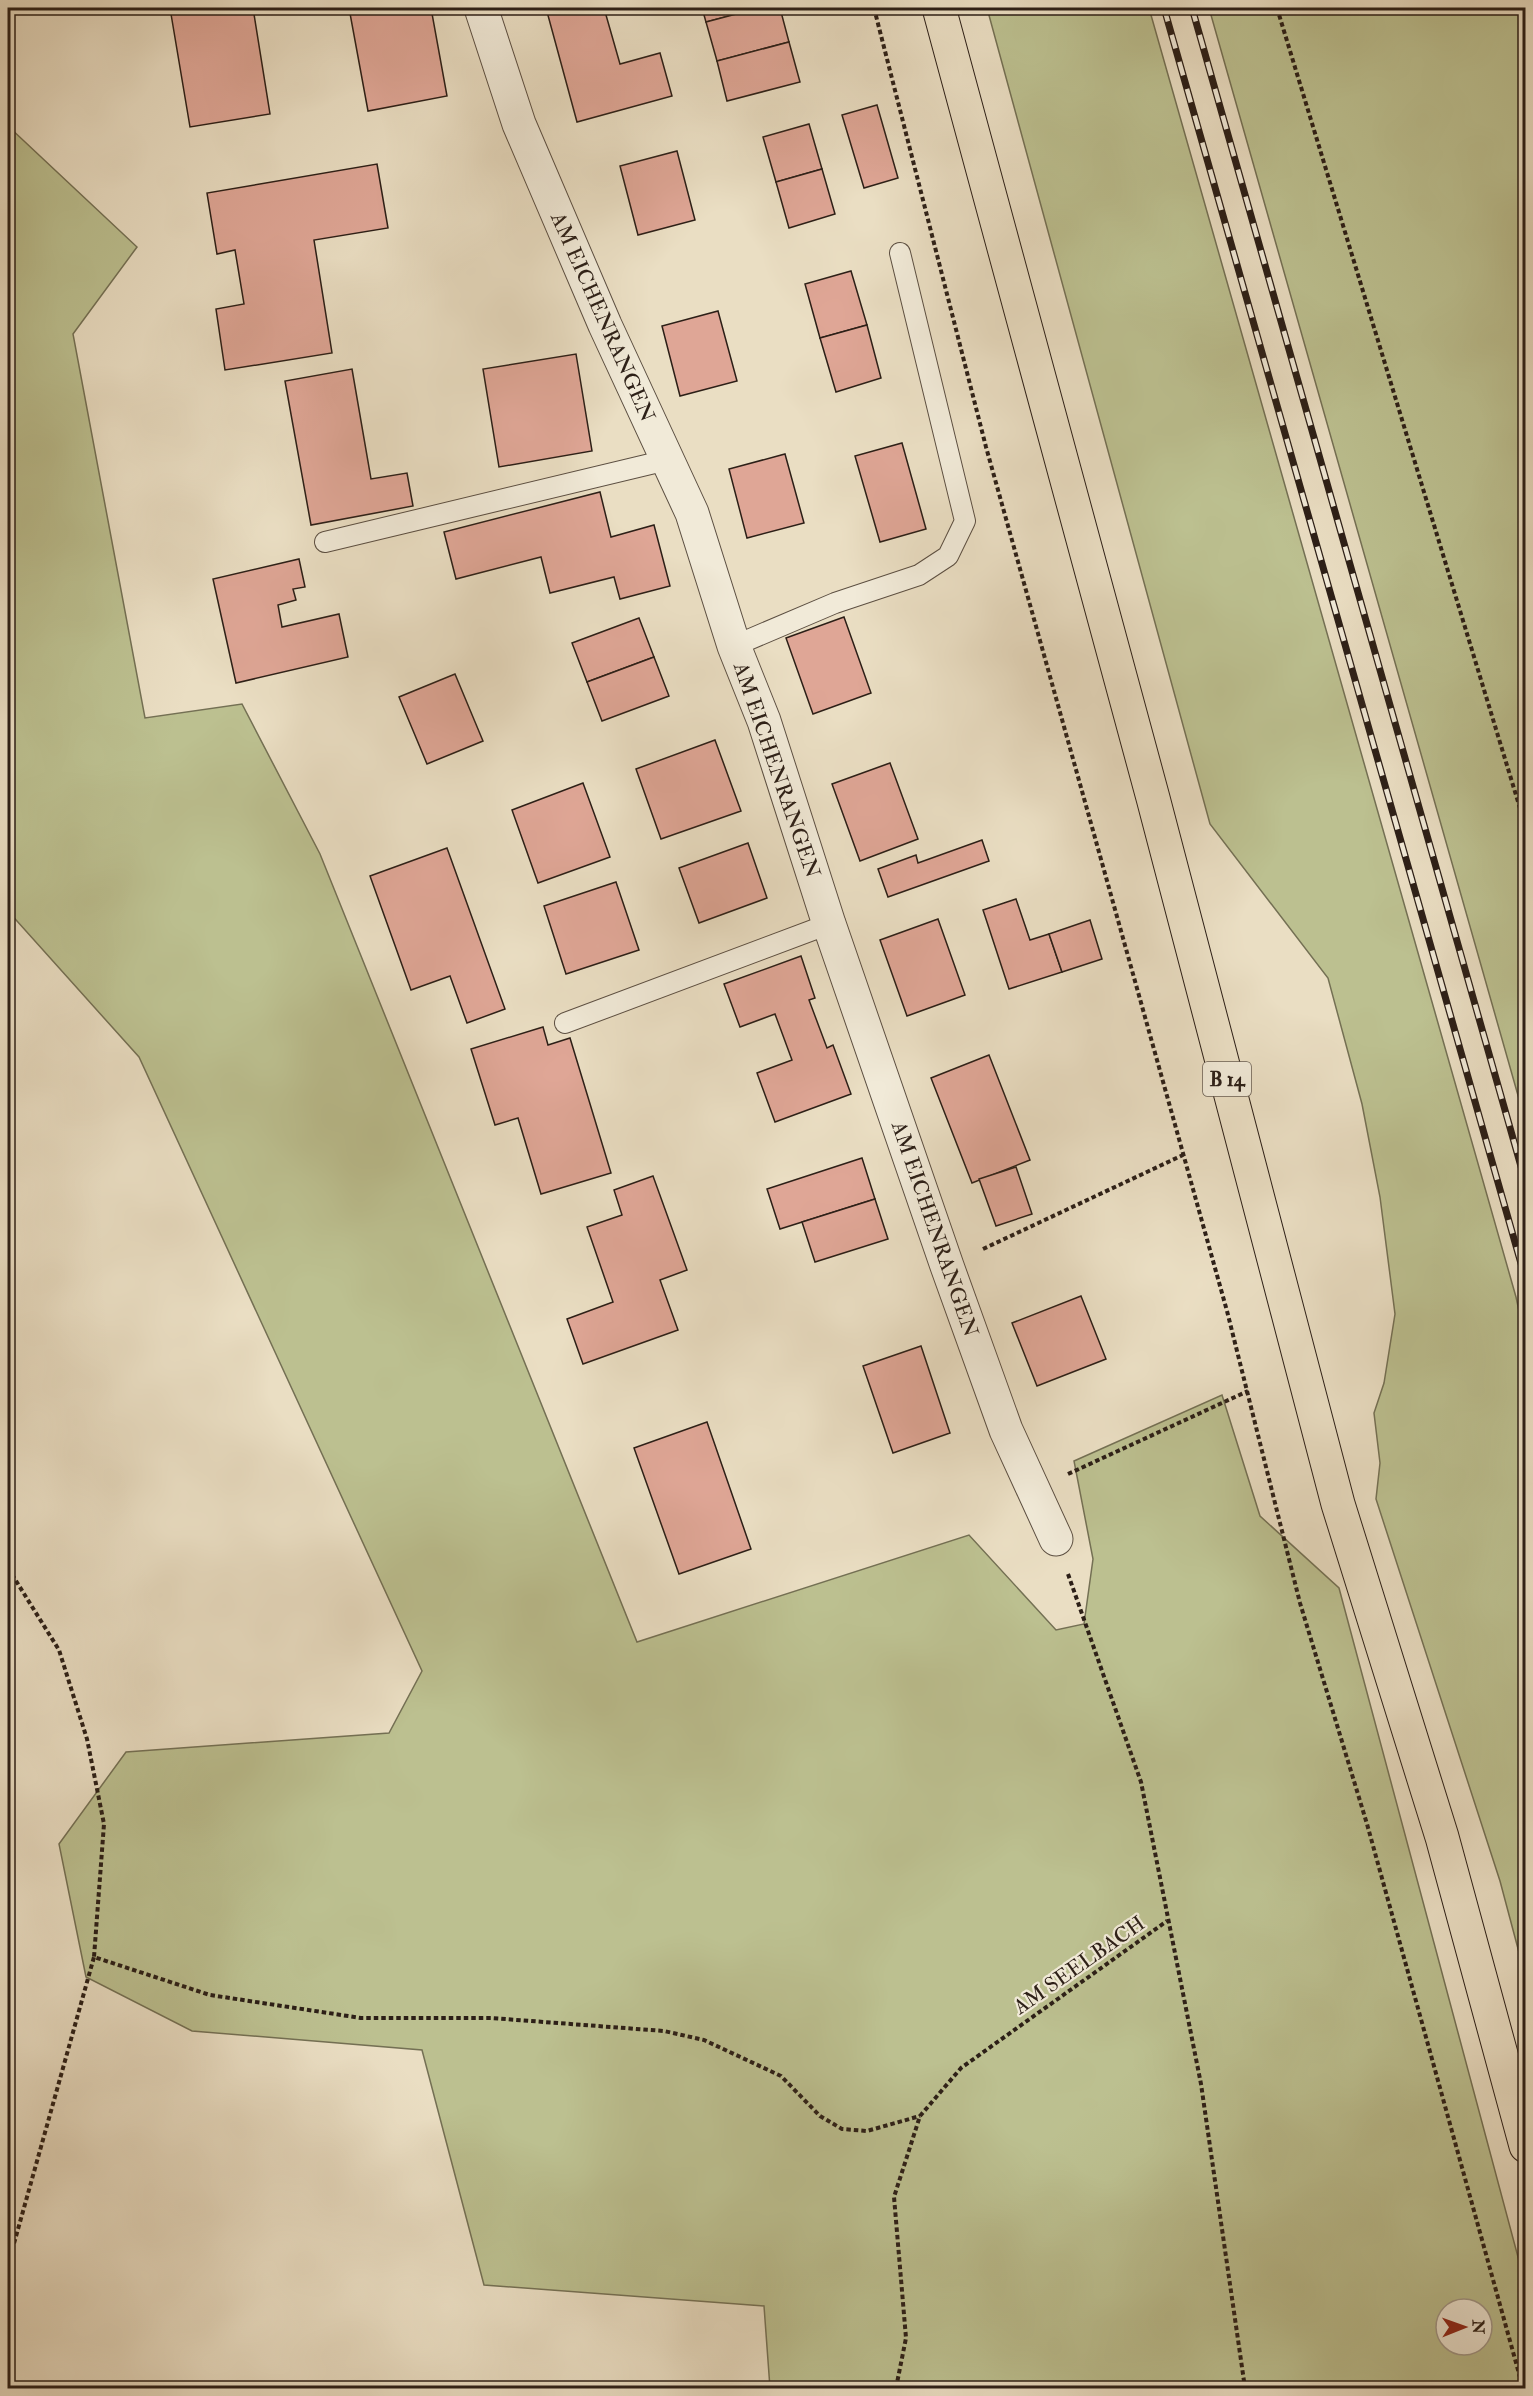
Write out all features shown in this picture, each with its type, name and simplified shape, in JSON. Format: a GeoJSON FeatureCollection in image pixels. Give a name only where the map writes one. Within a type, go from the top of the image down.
{"type":"FeatureCollection","features":[{"type":"Feature","properties":{"kind":"main road","name":"B 14"},"geometry":{"type":"LineString","coordinates":[[939,8],[1150,786],[1338,1504],[1442,1837],[1526,2146]]}},
{"type":"Feature","properties":{"kind":"street","name":"AM EICHENRANGEN"},"geometry":{"type":"LineString","coordinates":[[481,8],[519,124],[692,513],[734,646],[764,721],[829,924],[947,1266],[1006,1430],[1056,1539]]}},
{"type":"Feature","properties":{"kind":"lane"},"geometry":{"type":"LineString","coordinates":[[734,646],[835,603],[919,575],[948,556],[965,521],[900,253]]}},
{"type":"Feature","properties":{"kind":"lane"},"geometry":{"type":"LineString","coordinates":[[325,542],[667,460]]}},
{"type":"Feature","properties":{"kind":"lane"},"geometry":{"type":"LineString","coordinates":[[565,1023],[829,924]]}},
{"type":"Feature","properties":{"kind":"path"},"geometry":{"type":"LineString","coordinates":[[874,8],[986,447],[1248,1391],[1299,1603],[1367,1824],[1523,2388]]}},
{"type":"Feature","properties":{"kind":"path"},"geometry":{"type":"LineString","coordinates":[[1277,8],[1526,828]]}},
{"type":"Feature","properties":{"kind":"path"},"geometry":{"type":"LineString","coordinates":[[947,1266],[1183,1155]]}},
{"type":"Feature","properties":{"kind":"path"},"geometry":{"type":"LineString","coordinates":[[1033,1490],[1248,1391]]}},
{"type":"Feature","properties":{"kind":"path","name":"AM SEELBACH"},"geometry":{"type":"LineString","coordinates":[[896,2388],[906,2338],[894,2197],[920,2116],[961,2068],[1167,1922],[1141,1782],[1056,1539]]}},
{"type":"Feature","properties":{"kind":"path"},"geometry":{"type":"LineString","coordinates":[[8,1568],[59,1650],[87,1739],[105,1824],[94,1957],[8,2265]]}},
{"type":"Feature","properties":{"kind":"path"},"geometry":{"type":"LineString","coordinates":[[1167,1922],[1201,2084],[1245,2388]]}},
{"type":"Feature","properties":{"kind":"path"},"geometry":{"type":"LineString","coordinates":[[94,1957],[210,1995],[361,2018],[491,2018],[664,2031],[704,2040],[781,2076],[820,2116],[842,2129],[867,2131],[920,2116]]}},
{"type":"Feature","properties":{"kind":"green space"},"geometry":{"type":"Polygon","coordinates":[[[987,8],[1149,8],[1516,1297],[1526,1343],[1525,1975],[1500,1881],[1376,1499],[1380,1463],[1374,1413],[1384,1383],[1395,1314],[1380,1197],[1362,1104],[1328,978],[1210,824],[987,8]]]}},
{"type":"Feature","properties":{"kind":"green space"},"geometry":{"type":"Polygon","coordinates":[[[1209,8],[1525,8],[1525,1120],[1209,8]]]}},
{"type":"Feature","properties":{"kind":"green space"},"geometry":{"type":"Polygon","coordinates":[[[8,126],[137,247],[73,334],[145,718],[242,704],[320,854],[637,1642],[969,1535],[1056,1630],[1084,1624],[1093,1559],[1074,1461],[1222,1395],[1260,1516],[1339,1588],[1525,2283],[1525,2388],[770,2388],[764,2306],[484,2285],[422,2050],[192,2031],[86,1977],[59,1844],[126,1752],[389,1733],[422,1671],[139,1057],[8,911],[8,126]]]}},
{"type":"Feature","properties":{"kind":"building"},"geometry":{"type":"Polygon","coordinates":[[[170,8],[253,8],[270,114],[190,127],[170,8]]]}},
{"type":"Feature","properties":{"kind":"building"},"geometry":{"type":"Polygon","coordinates":[[[349,8],[431,8],[447,96],[368,111],[349,8]]]}},
{"type":"Feature","properties":{"kind":"building"},"geometry":{"type":"Polygon","coordinates":[[[546,8],[604,8],[620,64],[660,53],[672,96],[577,122],[546,8]]]}},
{"type":"Feature","properties":{"kind":"building"},"geometry":{"type":"Polygon","coordinates":[[[702,8],[759,8],[706,22],[702,8]]]}},
{"type":"Feature","properties":{"kind":"building"},"geometry":{"type":"Polygon","coordinates":[[[759,8],[780,8],[789,42],[717,61],[706,22],[759,8]]]}},
{"type":"Feature","properties":{"kind":"building"},"geometry":{"type":"Polygon","coordinates":[[[789,42],[800,82],[727,101],[717,61],[789,42]]]}},
{"type":"Feature","properties":{"kind":"building"},"geometry":{"type":"Polygon","coordinates":[[[877,105],[898,178],[864,188],[842,115],[877,105]]]}},
{"type":"Feature","properties":{"kind":"building"},"geometry":{"type":"Polygon","coordinates":[[[809,124],[822,169],[776,182],[763,137],[809,124]]]}},
{"type":"Feature","properties":{"kind":"building"},"geometry":{"type":"Polygon","coordinates":[[[677,151],[695,220],[638,235],[620,166],[677,151]]]}},
{"type":"Feature","properties":{"kind":"building"},"geometry":{"type":"Polygon","coordinates":[[[377,164],[388,228],[314,240],[332,353],[225,370],[216,309],[244,304],[235,250],[217,254],[207,193],[377,164]]]}},
{"type":"Feature","properties":{"kind":"building"},"geometry":{"type":"Polygon","coordinates":[[[822,169],[835,214],[789,228],[776,182],[822,169]]]}},
{"type":"Feature","properties":{"kind":"building"},"geometry":{"type":"Polygon","coordinates":[[[851,271],[867,325],[820,338],[805,284],[851,271]]]}},
{"type":"Feature","properties":{"kind":"building"},"geometry":{"type":"Polygon","coordinates":[[[718,311],[737,381],[680,396],[662,326],[718,311]]]}},
{"type":"Feature","properties":{"kind":"building"},"geometry":{"type":"Polygon","coordinates":[[[867,325],[881,378],[836,392],[820,338],[867,325]]]}},
{"type":"Feature","properties":{"kind":"building"},"geometry":{"type":"Polygon","coordinates":[[[576,354],[592,451],[499,467],[483,369],[576,354]]]}},
{"type":"Feature","properties":{"kind":"building"},"geometry":{"type":"Polygon","coordinates":[[[352,369],[371,479],[407,473],[413,506],[311,525],[285,381],[352,369]]]}},
{"type":"Feature","properties":{"kind":"building"},"geometry":{"type":"Polygon","coordinates":[[[902,443],[926,529],[880,542],[855,456],[902,443]]]}},
{"type":"Feature","properties":{"kind":"building"},"geometry":{"type":"Polygon","coordinates":[[[785,454],[804,523],[747,538],[729,469],[785,454]]]}},
{"type":"Feature","properties":{"kind":"building"},"geometry":{"type":"Polygon","coordinates":[[[600,492],[611,537],[654,525],[670,586],[620,599],[614,577],[550,593],[541,557],[456,579],[444,532],[600,492]]]}},
{"type":"Feature","properties":{"kind":"building"},"geometry":{"type":"Polygon","coordinates":[[[299,559],[305,587],[293,589],[296,600],[278,605],[282,627],[339,614],[348,657],[236,683],[213,579],[299,559]]]}},
{"type":"Feature","properties":{"kind":"building"},"geometry":{"type":"Polygon","coordinates":[[[844,617],[871,693],[813,714],[786,638],[844,617]]]}},
{"type":"Feature","properties":{"kind":"building"},"geometry":{"type":"Polygon","coordinates":[[[639,618],[654,657],[587,682],[572,643],[639,618]]]}},
{"type":"Feature","properties":{"kind":"building"},"geometry":{"type":"Polygon","coordinates":[[[654,657],[669,696],[602,721],[587,682],[654,657]]]}},
{"type":"Feature","properties":{"kind":"building"},"geometry":{"type":"Polygon","coordinates":[[[455,674],[483,741],[427,764],[399,697],[455,674]]]}},
{"type":"Feature","properties":{"kind":"building"},"geometry":{"type":"Polygon","coordinates":[[[715,740],[741,811],[661,839],[636,769],[715,740]]]}},
{"type":"Feature","properties":{"kind":"building"},"geometry":{"type":"Polygon","coordinates":[[[890,763],[918,839],[860,861],[832,784],[890,763]]]}},
{"type":"Feature","properties":{"kind":"building"},"geometry":{"type":"Polygon","coordinates":[[[583,783],[610,857],[538,883],[512,810],[583,783]]]}},
{"type":"Feature","properties":{"kind":"building"},"geometry":{"type":"Polygon","coordinates":[[[982,840],[989,861],[888,897],[878,869],[916,855],[918,863],[982,840]]]}},
{"type":"Feature","properties":{"kind":"building"},"geometry":{"type":"Polygon","coordinates":[[[748,843],[767,898],[699,923],[679,868],[748,843]]]}},
{"type":"Feature","properties":{"kind":"building"},"geometry":{"type":"Polygon","coordinates":[[[447,848],[505,1009],[467,1023],[450,976],[411,990],[370,876],[447,848]]]}},
{"type":"Feature","properties":{"kind":"building"},"geometry":{"type":"Polygon","coordinates":[[[616,882],[639,950],[566,974],[544,906],[616,882]]]}},
{"type":"Feature","properties":{"kind":"building"},"geometry":{"type":"Polygon","coordinates":[[[1016,899],[1030,940],[1049,934],[1062,972],[1009,989],[983,910],[1016,899]]]}},
{"type":"Feature","properties":{"kind":"building"},"geometry":{"type":"Polygon","coordinates":[[[938,919],[965,995],[907,1016],[880,940],[938,919]]]}},
{"type":"Feature","properties":{"kind":"building"},"geometry":{"type":"Polygon","coordinates":[[[1090,920],[1102,959],[1062,972],[1049,934],[1090,920]]]}},
{"type":"Feature","properties":{"kind":"building"},"geometry":{"type":"Polygon","coordinates":[[[801,956],[815,998],[809,1000],[827,1048],[833,1045],[851,1094],[775,1122],[757,1073],[792,1060],[775,1014],[740,1027],[724,984],[801,956]]]}},
{"type":"Feature","properties":{"kind":"building"},"geometry":{"type":"Polygon","coordinates":[[[543,1027],[548,1045],[570,1038],[611,1173],[541,1194],[518,1118],[495,1125],[471,1049],[543,1027]]]}},
{"type":"Feature","properties":{"kind":"building"},"geometry":{"type":"Polygon","coordinates":[[[989,1055],[1030,1160],[972,1183],[931,1078],[989,1055]]]}},
{"type":"Feature","properties":{"kind":"building"},"geometry":{"type":"Polygon","coordinates":[[[862,1158],[875,1199],[780,1229],[767,1189],[862,1158]]]}},
{"type":"Feature","properties":{"kind":"building"},"geometry":{"type":"Polygon","coordinates":[[[1016,1167],[1032,1214],[996,1226],[979,1179],[1016,1167]]]}},
{"type":"Feature","properties":{"kind":"building"},"geometry":{"type":"Polygon","coordinates":[[[653,1176],[687,1270],[660,1280],[678,1330],[583,1364],[567,1319],[613,1302],[587,1227],[622,1215],[614,1190],[653,1176]]]}},
{"type":"Feature","properties":{"kind":"building"},"geometry":{"type":"Polygon","coordinates":[[[875,1199],[888,1239],[815,1262],[802,1222],[875,1199]]]}},
{"type":"Feature","properties":{"kind":"building"},"geometry":{"type":"Polygon","coordinates":[[[1081,1296],[1106,1359],[1037,1386],[1012,1323],[1081,1296]]]}},
{"type":"Feature","properties":{"kind":"building"},"geometry":{"type":"Polygon","coordinates":[[[921,1346],[950,1433],[893,1453],[863,1366],[921,1346]]]}},
{"type":"Feature","properties":{"kind":"building"},"geometry":{"type":"Polygon","coordinates":[[[707,1422],[751,1549],[679,1574],[634,1448],[707,1422]]]}},
{"type":"Feature","properties":{"kind":"railway"},"geometry":{"type":"LineString","coordinates":[[1164,8],[1526,1281]]}},
{"type":"Feature","properties":{"kind":"railway"},"geometry":{"type":"LineString","coordinates":[[1192,8],[1526,1184]]}}]}
